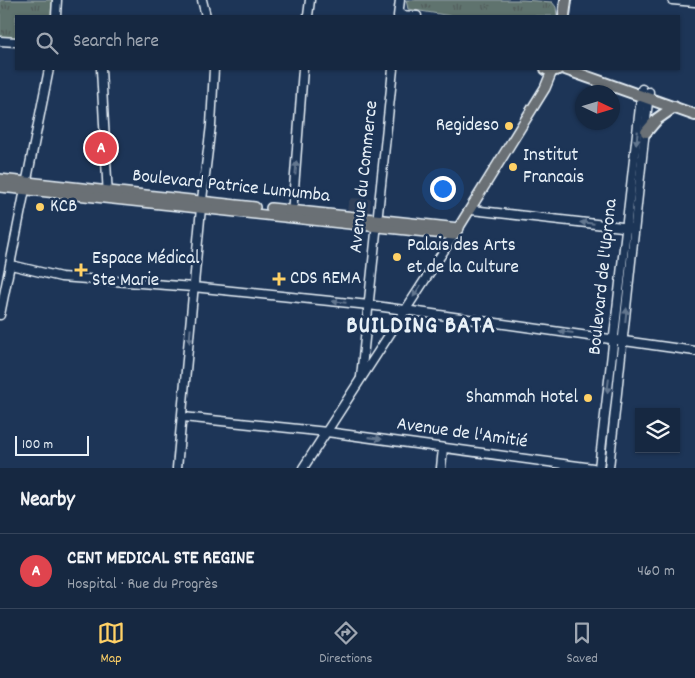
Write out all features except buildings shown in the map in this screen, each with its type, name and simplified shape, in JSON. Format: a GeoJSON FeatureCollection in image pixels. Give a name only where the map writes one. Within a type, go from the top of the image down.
{"type":"FeatureCollection","features":[{"type":"Feature","properties":{"kind":"highway"},"geometry":{"type":"LineString","coordinates":[[564,15],[566,0]]}},
{"type":"Feature","properties":{"kind":"highway"},"geometry":{"type":"LineString","coordinates":[[568,70],[695,108]]}},
{"type":"Feature","properties":{"kind":"highway"},"geometry":{"type":"LineString","coordinates":[[587,70],[695,115]]}},
{"type":"Feature","properties":{"kind":"highway"},"geometry":{"type":"LineString","coordinates":[[647,127],[674,107]]}},
{"type":"Feature","properties":{"kind":"main road"},"geometry":{"type":"LineString","coordinates":[[457,232],[545,88],[552,70]]}},
{"type":"Feature","properties":{"kind":"main road","name":"Boulevard Patrice Lumumba"},"geometry":{"type":"LineString","coordinates":[[0,179],[27,186]]}},
{"type":"Feature","properties":{"kind":"main road","name":"Boulevard Patrice Lumumba"},"geometry":{"type":"LineString","coordinates":[[0,187],[27,186],[457,232]]}},
{"type":"Feature","properties":{"kind":"street"},"geometry":{"type":"LineString","coordinates":[[56,15],[57,0]]}},
{"type":"Feature","properties":{"kind":"street"},"geometry":{"type":"LineString","coordinates":[[202,0],[206,15]]}},
{"type":"Feature","properties":{"kind":"street"},"geometry":{"type":"LineString","coordinates":[[308,15],[310,0]]}},
{"type":"Feature","properties":{"kind":"street"},"geometry":{"type":"LineString","coordinates":[[398,15],[400,0]]}},
{"type":"Feature","properties":{"kind":"street"},"geometry":{"type":"LineString","coordinates":[[672,0],[695,2]]}},
{"type":"Feature","properties":{"kind":"street"},"geometry":{"type":"LineString","coordinates":[[0,41],[15,42]]}},
{"type":"Feature","properties":{"kind":"street"},"geometry":{"type":"LineString","coordinates":[[0,315],[12,265],[49,70]]}},
{"type":"Feature","properties":{"kind":"street"},"geometry":{"type":"LineString","coordinates":[[101,70],[108,194]]}},
{"type":"Feature","properties":{"kind":"street"},"geometry":{"type":"LineString","coordinates":[[177,468],[201,205],[211,125],[214,70]]}},
{"type":"Feature","properties":{"kind":"street"},"geometry":{"type":"LineString","coordinates":[[292,214],[303,70]]}},
{"type":"Feature","properties":{"kind":"street","name":"Avenue du Commerce"},"geometry":{"type":"LineString","coordinates":[[361,377],[393,70]]}},
{"type":"Feature","properties":{"kind":"street","name":"Boulevard de l'Uprona"},"geometry":{"type":"LineString","coordinates":[[599,468],[639,121],[645,93]]}},
{"type":"Feature","properties":{"kind":"street","name":"Boulevard de l'Uprona"},"geometry":{"type":"LineString","coordinates":[[608,468],[647,127],[645,93]]}},
{"type":"Feature","properties":{"kind":"street"},"geometry":{"type":"LineString","coordinates":[[639,121],[647,127]]}},
{"type":"Feature","properties":{"kind":"street"},"geometry":{"type":"LineString","coordinates":[[472,210],[636,228]]}},
{"type":"Feature","properties":{"kind":"street"},"geometry":{"type":"LineString","coordinates":[[303,468],[457,232]]}},
{"type":"Feature","properties":{"kind":"street"},"geometry":{"type":"LineString","coordinates":[[12,265],[61,277],[193,287],[369,305],[624,339],[695,351]]}},
{"type":"Feature","properties":{"kind":"street","name":"Avenue de l'Amitié"},"geometry":{"type":"LineString","coordinates":[[182,417],[327,432],[593,468]]}},
{"type":"Feature","properties":{"kind":"street"},"geometry":{"type":"LineString","coordinates":[[441,468],[444,448]]}},
{"type":"Feature","properties":{"kind":"shaded area"},"geometry":{"type":"Polygon","coordinates":[[[351,198],[371,199],[370,211],[364,219],[346,219],[348,203],[351,198]]]}},
{"type":"Feature","properties":{"kind":"green space"},"geometry":{"type":"Polygon","coordinates":[[[0,0],[52,0],[51,15],[15,15],[15,39],[0,38],[0,0]]]}},
{"type":"Feature","properties":{"kind":"green space"},"geometry":{"type":"Polygon","coordinates":[[[406,0],[523,0],[552,2],[556,7],[557,15],[445,15],[408,9],[406,0]]]}},
{"type":"Feature","properties":{"kind":"place","name":"Regideso"},"geometry":{"type":"Point","coordinates":[509,126]}},
{"type":"Feature","properties":{"kind":"place","name":"CENT MEDICAL STE REGINE"},"geometry":{"type":"Point","coordinates":[101,148]}},
{"type":"Feature","properties":{"kind":"place","name":"Institut Francais"},"geometry":{"type":"Point","coordinates":[513,167]}},
{"type":"Feature","properties":{"kind":"place","name":"KCB"},"geometry":{"type":"Point","coordinates":[40,207]}},
{"type":"Feature","properties":{"kind":"place","name":"Palais des Arts et de la Culture"},"geometry":{"type":"Point","coordinates":[397,257]}},
{"type":"Feature","properties":{"kind":"place","name":"Espace Médical Ste Marie"},"geometry":{"type":"Point","coordinates":[81,270]}},
{"type":"Feature","properties":{"kind":"place","name":"CDS REMA"},"geometry":{"type":"Point","coordinates":[279,279]}},
{"type":"Feature","properties":{"kind":"place","name":"Shammah Hotel"},"geometry":{"type":"Point","coordinates":[588,398]}},
{"type":"Feature","properties":{"kind":"district","name":"BUILDING BATA"},"geometry":{"type":"Point","coordinates":[421,327]}}]}
